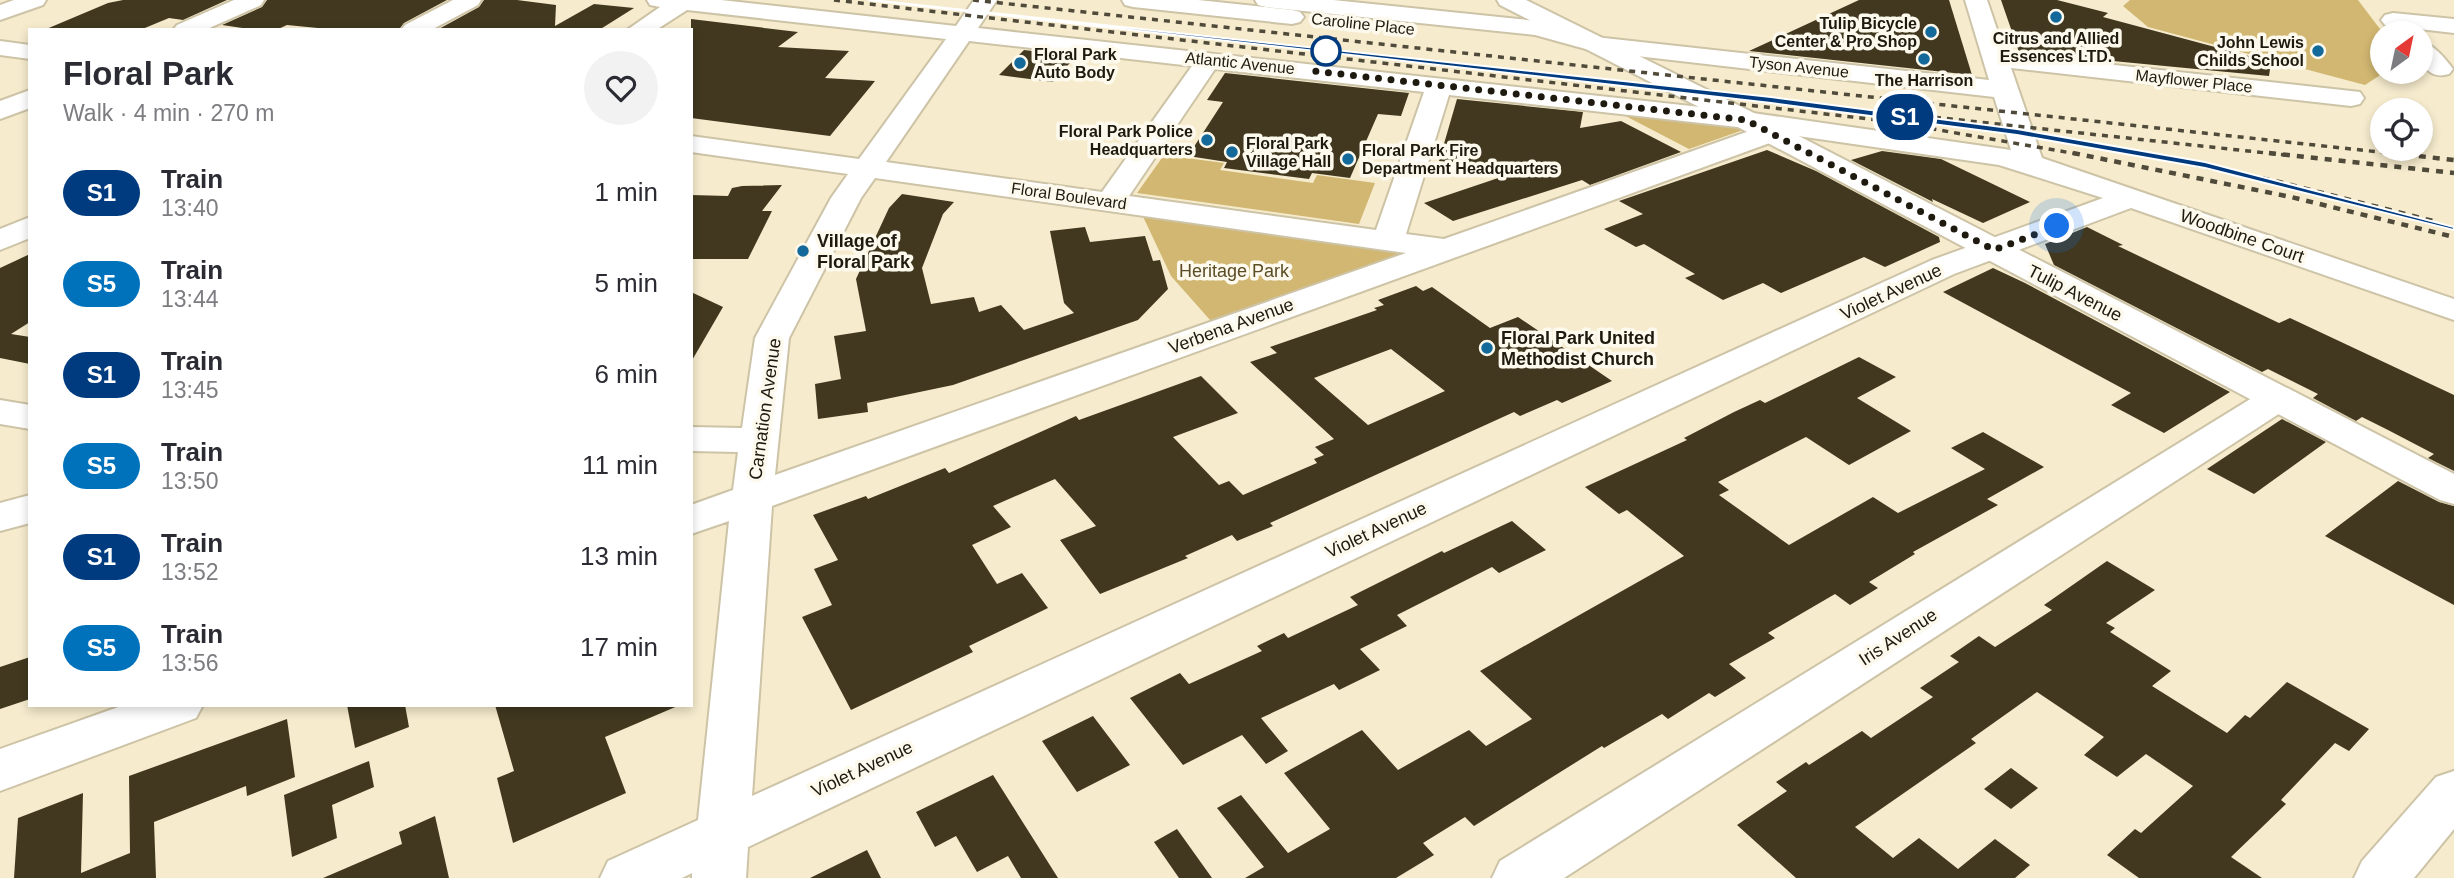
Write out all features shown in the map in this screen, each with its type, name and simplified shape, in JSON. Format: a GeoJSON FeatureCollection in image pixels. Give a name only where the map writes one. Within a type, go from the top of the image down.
{"type":"FeatureCollection","features":[{"type":"Feature","properties":{"kind":"street"},"geometry":{"type":"LineString","coordinates":[[0,13],[35,0]]}},
{"type":"Feature","properties":{"kind":"street"},"geometry":{"type":"LineString","coordinates":[[190,28],[253,0]]}},
{"type":"Feature","properties":{"kind":"street"},"geometry":{"type":"LineString","coordinates":[[416,28],[470,0]]}},
{"type":"Feature","properties":{"kind":"street","name":"Atlantic Avenue"},"geometry":{"type":"LineString","coordinates":[[658,0],[1439,86],[2029,163]]}},
{"type":"Feature","properties":{"kind":"street","name":"Carnation Avenue"},"geometry":{"type":"LineString","coordinates":[[721,856],[752,498],[772,338],[846,198],[986,0]]}},
{"type":"Feature","properties":{"kind":"street","name":"Caroline Place"},"geometry":{"type":"LineString","coordinates":[[1133,0],[1564,45],[1593,44]]}},
{"type":"Feature","properties":{"kind":"street"},"geometry":{"type":"LineString","coordinates":[[1266,0],[1537,28],[1593,44]]}},
{"type":"Feature","properties":{"kind":"street","name":"Tulip Avenue"},"geometry":{"type":"LineString","coordinates":[[1508,0],[1758,126],[2454,491]]}},
{"type":"Feature","properties":{"kind":"street"},"geometry":{"type":"LineString","coordinates":[[1976,0],[2029,163]]}},
{"type":"Feature","properties":{"kind":"street"},"geometry":{"type":"LineString","coordinates":[[2374,0],[2394,21]]}},
{"type":"Feature","properties":{"kind":"street"},"geometry":{"type":"LineString","coordinates":[[642,28],[683,3]]}},
{"type":"Feature","properties":{"kind":"street"},"geometry":{"type":"LineString","coordinates":[[2433,26],[2454,26]]}},
{"type":"Feature","properties":{"kind":"street","name":"Tyson Avenue"},"geometry":{"type":"LineString","coordinates":[[1593,44],[2005,90]]}},
{"type":"Feature","properties":{"kind":"street"},"geometry":{"type":"LineString","coordinates":[[0,48],[28,52]]}},
{"type":"Feature","properties":{"kind":"street","name":"Mayflower Place"},"geometry":{"type":"LineString","coordinates":[[1995,59],[2351,99]]}},
{"type":"Feature","properties":{"kind":"street"},"geometry":{"type":"LineString","coordinates":[[1110,202],[1209,60]]}},
{"type":"Feature","properties":{"kind":"street"},"geometry":{"type":"LineString","coordinates":[[2433,62],[2440,69]]}},
{"type":"Feature","properties":{"kind":"street"},"geometry":{"type":"LineString","coordinates":[[1388,240],[1439,86]]}},
{"type":"Feature","properties":{"kind":"street"},"geometry":{"type":"LineString","coordinates":[[0,111],[28,99]]}},
{"type":"Feature","properties":{"kind":"street","name":"Verbena Avenue"},"geometry":{"type":"LineString","coordinates":[[693,519],[1447,248],[1758,126]]}},
{"type":"Feature","properties":{"kind":"street","name":"Floral Boulevard"},"geometry":{"type":"LineString","coordinates":[[693,144],[1447,248]]}},
{"type":"Feature","properties":{"kind":"street","name":"Woodbine Court"},"geometry":{"type":"LineString","coordinates":[[2029,163],[2454,310]]}},
{"type":"Feature","properties":{"kind":"street","name":"Violet Avenue"},"geometry":{"type":"LineString","coordinates":[[627,878],[721,856],[1932,272],[2132,198]]}},
{"type":"Feature","properties":{"kind":"street"},"geometry":{"type":"LineString","coordinates":[[0,241],[28,227]]}},
{"type":"Feature","properties":{"kind":"street","name":"Iris Avenue"},"geometry":{"type":"LineString","coordinates":[[1519,878],[2278,398]]}},
{"type":"Feature","properties":{"kind":"street"},"geometry":{"type":"LineString","coordinates":[[693,439],[759,440]]}},
{"type":"Feature","properties":{"kind":"street"},"geometry":{"type":"LineString","coordinates":[[0,517],[28,510]]}},
{"type":"Feature","properties":{"kind":"street"},"geometry":{"type":"LineString","coordinates":[[0,770],[173,707]]}},
{"type":"Feature","properties":{"kind":"street"},"geometry":{"type":"LineString","coordinates":[[2381,878],[2454,792]]}},
{"type":"Feature","properties":{"kind":"green space","name":"John Lewis Childs School"},"geometry":{"type":"Polygon","coordinates":[[[2130,0],[2358,0],[2374,21],[2370,21],[2370,82],[2365,85],[2148,27],[2123,6],[2130,0]]]}},
{"type":"Feature","properties":{"kind":"green space"},"geometry":{"type":"Polygon","coordinates":[[[1614,110],[1725,120],[1746,129],[1689,149],[1614,110]]]}},
{"type":"Feature","properties":{"kind":"green space"},"geometry":{"type":"Polygon","coordinates":[[[1164,155],[1224,163],[1220,170],[1313,183],[1317,175],[1375,183],[1359,224],[1137,193],[1164,155]]]}},
{"type":"Feature","properties":{"kind":"green space","name":"Heritage Park"},"geometry":{"type":"Polygon","coordinates":[[[1139,208],[1437,249],[1218,329],[1171,276],[1139,208]]]}},
{"type":"Feature","properties":{"kind":"building"},"geometry":{"type":"Polygon","coordinates":[[[123,0],[227,0],[183,20],[169,18],[145,28],[49,28],[108,3],[123,0]]]}},
{"type":"Feature","properties":{"kind":"building"},"geometry":{"type":"Polygon","coordinates":[[[267,0],[447,0],[404,23],[400,28],[318,28],[287,25],[280,28],[242,28],[222,25],[262,7],[267,0]]]}},
{"type":"Feature","properties":{"kind":"building"},"geometry":{"type":"Polygon","coordinates":[[[484,0],[517,0],[556,5],[555,26],[594,4],[634,8],[602,28],[441,28],[479,7],[484,0]]]}},
{"type":"Feature","properties":{"kind":"building"},"geometry":{"type":"Polygon","coordinates":[[[1859,0],[1949,0],[1972,75],[1749,51],[1859,0]]]}},
{"type":"Feature","properties":{"kind":"building"},"geometry":{"type":"Polygon","coordinates":[[[2001,0],[2057,0],[2108,13],[2103,17],[2271,62],[2269,76],[2019,52],[2001,0]]]}},
{"type":"Feature","properties":{"kind":"building"},"geometry":{"type":"Polygon","coordinates":[[[691,19],[798,32],[778,47],[849,51],[825,78],[875,81],[830,136],[693,118],[691,19]]]}},
{"type":"Feature","properties":{"kind":"building"},"geometry":{"type":"Polygon","coordinates":[[[1024,50],[1076,56],[1053,82],[999,75],[1024,50]]]}},
{"type":"Feature","properties":{"kind":"building"},"geometry":{"type":"Polygon","coordinates":[[[1225,73],[1409,93],[1401,116],[1378,114],[1350,178],[1312,173],[1309,179],[1224,168],[1227,162],[1188,156],[1223,102],[1207,100],[1225,73]]]}},
{"type":"Feature","properties":{"kind":"building"},"geometry":{"type":"Polygon","coordinates":[[[1457,99],[1583,112],[1580,128],[1621,121],[1681,152],[1590,185],[1582,180],[1453,221],[1424,203],[1519,171],[1439,161],[1457,99]]]}},
{"type":"Feature","properties":{"kind":"building"},"geometry":{"type":"Polygon","coordinates":[[[1767,150],[1816,171],[1939,237],[1940,242],[1885,267],[1864,257],[1781,293],[1763,283],[1723,300],[1685,278],[1695,274],[1644,244],[1636,247],[1604,229],[1643,214],[1619,201],[1767,150]]]}},
{"type":"Feature","properties":{"kind":"building"},"geometry":{"type":"Polygon","coordinates":[[[1882,151],[1941,159],[2030,202],[1983,223],[1932,199],[1933,202],[1851,160],[1882,151]]]}},
{"type":"Feature","properties":{"kind":"building"},"geometry":{"type":"Polygon","coordinates":[[[782,185],[762,211],[772,211],[748,259],[693,259],[693,195],[728,196],[732,188],[782,185]]]}},
{"type":"Feature","properties":{"kind":"building"},"geometry":{"type":"Polygon","coordinates":[[[902,194],[954,202],[943,214],[922,268],[931,304],[974,297],[979,312],[1001,305],[1024,330],[1074,313],[1064,303],[1050,231],[1085,227],[1090,242],[1145,236],[1153,261],[1160,260],[1168,289],[1138,320],[953,385],[867,403],[868,412],[818,419],[815,384],[841,379],[834,336],[866,331],[856,279],[889,208],[902,194]]]}},
{"type":"Feature","properties":{"kind":"building"},"geometry":{"type":"Polygon","coordinates":[[[2087,227],[2123,245],[2118,246],[2279,323],[2290,318],[2454,395],[2454,471],[2428,458],[2434,454],[2388,430],[2362,417],[2356,421],[2313,398],[2318,394],[2268,369],[2262,372],[2054,265],[2045,244],[2087,227]]]}},
{"type":"Feature","properties":{"kind":"building"},"geometry":{"type":"Polygon","coordinates":[[[28,255],[28,323],[11,334],[28,337],[28,364],[0,358],[0,268],[28,255]]]}},
{"type":"Feature","properties":{"kind":"building"},"geometry":{"type":"Polygon","coordinates":[[[1993,268],[2230,392],[2164,433],[2111,405],[2131,393],[1943,292],[1993,268]]]}},
{"type":"Feature","properties":{"kind":"building"},"geometry":{"type":"Polygon","coordinates":[[[1416,286],[1423,291],[1432,287],[1490,328],[1518,317],[1612,381],[1562,403],[1557,400],[1520,416],[1514,412],[1270,523],[1273,526],[1237,541],[1232,535],[1185,556],[1188,558],[1100,594],[1060,540],[1096,526],[1055,479],[993,506],[1011,527],[972,545],[997,584],[1022,573],[1048,608],[969,646],[973,652],[851,710],[802,617],[832,605],[814,569],[838,560],[813,515],[866,496],[868,499],[945,468],[949,473],[1076,416],[1079,420],[1201,376],[1238,413],[1173,437],[1219,485],[1229,481],[1243,495],[1317,463],[1314,459],[1324,455],[1315,447],[1334,439],[1250,362],[1277,353],[1270,347],[1377,310],[1374,308],[1384,305],[1378,300],[1416,286]],[[1391,349],[1314,378],[1368,425],[1445,391],[1391,349]]]}},
{"type":"Feature","properties":{"kind":"building"},"geometry":{"type":"Polygon","coordinates":[[[693,293],[723,307],[693,359],[693,293]]]}},
{"type":"Feature","properties":{"kind":"building"},"geometry":{"type":"Polygon","coordinates":[[[1859,357],[1896,377],[1857,398],[1911,431],[1849,465],[1806,437],[1718,482],[1729,490],[1719,495],[1789,545],[1873,497],[1898,513],[1985,469],[1951,448],[1983,432],[2044,467],[1987,499],[1998,505],[1913,552],[1915,554],[1869,582],[1878,588],[1850,605],[1835,594],[1768,633],[1775,638],[1729,664],[1746,678],[1715,697],[1709,693],[1668,719],[1662,714],[1604,748],[1602,746],[1474,826],[1465,817],[1423,843],[1434,855],[1396,878],[1245,878],[1264,867],[1217,808],[1241,795],[1288,853],[1330,829],[1284,773],[1362,730],[1398,770],[1469,730],[1486,746],[1532,719],[1480,671],[1684,556],[1627,510],[1619,514],[1585,487],[1687,440],[1684,438],[1734,412],[1760,400],[1765,403],[1859,357]]]}},
{"type":"Feature","properties":{"kind":"building"},"geometry":{"type":"Polygon","coordinates":[[[2282,419],[2326,442],[2254,494],[2207,469],[2282,419]]]}},
{"type":"Feature","properties":{"kind":"building"},"geometry":{"type":"Polygon","coordinates":[[[2398,481],[2439,502],[2454,506],[2454,605],[2325,536],[2398,481]]]}},
{"type":"Feature","properties":{"kind":"building"},"geometry":{"type":"Polygon","coordinates":[[[1512,521],[1546,550],[1499,573],[1492,567],[1397,615],[1407,626],[1360,649],[1380,670],[1339,690],[1334,684],[1261,718],[1288,751],[1266,764],[1242,735],[1183,765],[1130,698],[1180,673],[1189,684],[1262,651],[1257,646],[1284,633],[1288,638],[1358,605],[1350,597],[1442,551],[1444,553],[1512,521]]]}},
{"type":"Feature","properties":{"kind":"building"},"geometry":{"type":"Polygon","coordinates":[[[2107,561],[2155,590],[2106,623],[2115,628],[2110,632],[2171,671],[2152,686],[2227,733],[2245,715],[2250,718],[2287,682],[2369,729],[2349,751],[2335,743],[2281,800],[2286,804],[2231,857],[2262,878],[2139,878],[2107,855],[2135,829],[2141,833],[2193,786],[2146,754],[2117,777],[2084,755],[2104,737],[2037,692],[1971,739],[1976,743],[1855,827],[1893,858],[1919,838],[1958,869],[1995,839],[2030,865],[2015,878],[1796,878],[1737,825],[1787,791],[1776,782],[1806,762],[1809,765],[1862,731],[1871,738],[1933,697],[1920,688],[1959,662],[1950,656],[1979,636],[1995,647],[2052,610],[2044,605],[2107,561]]]}},
{"type":"Feature","properties":{"kind":"building"},"geometry":{"type":"Polygon","coordinates":[[[28,658],[28,700],[0,709],[0,667],[28,658]]]}},
{"type":"Feature","properties":{"kind":"building"},"geometry":{"type":"Polygon","coordinates":[[[347,707],[405,707],[409,727],[355,748],[347,707]]]}},
{"type":"Feature","properties":{"kind":"building"},"geometry":{"type":"Polygon","coordinates":[[[496,707],[675,707],[605,737],[626,793],[513,843],[497,778],[514,771],[496,707]]]}},
{"type":"Feature","properties":{"kind":"building"},"geometry":{"type":"Polygon","coordinates":[[[1093,716],[1130,765],[1077,792],[1042,741],[1093,716]]]}},
{"type":"Feature","properties":{"kind":"building"},"geometry":{"type":"Polygon","coordinates":[[[287,719],[295,777],[247,796],[246,786],[154,822],[156,878],[14,878],[18,818],[83,793],[81,873],[130,853],[129,776],[287,719]]]}},
{"type":"Feature","properties":{"kind":"building"},"geometry":{"type":"Polygon","coordinates":[[[369,761],[374,787],[332,805],[337,838],[292,857],[284,795],[369,761]]]}},
{"type":"Feature","properties":{"kind":"building"},"geometry":{"type":"Polygon","coordinates":[[[2011,768],[2038,788],[2011,809],[1984,789],[2011,768]]]}},
{"type":"Feature","properties":{"kind":"building"},"geometry":{"type":"Polygon","coordinates":[[[993,775],[1058,878],[1021,878],[1008,856],[977,872],[956,836],[935,847],[916,812],[993,775]]]}},
{"type":"Feature","properties":{"kind":"building"},"geometry":{"type":"Polygon","coordinates":[[[435,816],[449,878],[323,878],[402,844],[399,832],[435,816]]]}},
{"type":"Feature","properties":{"kind":"building"},"geometry":{"type":"Polygon","coordinates":[[[1177,829],[1212,878],[1179,878],[1154,842],[1177,829]]]}},
{"type":"Feature","properties":{"kind":"building"},"geometry":{"type":"Polygon","coordinates":[[[867,850],[881,878],[810,878],[867,850]]]}},
{"type":"Feature","properties":{"kind":"railway"},"geometry":{"type":"LineString","coordinates":[[834,0],[1887,121],[2082,155]]}},
{"type":"Feature","properties":{"kind":"railway"},"geometry":{"type":"LineString","coordinates":[[973,0],[2370,151]]}},
{"type":"Feature","properties":{"kind":"railway"},"geometry":{"type":"LineString","coordinates":[[1923,116],[2285,155]]}},
{"type":"Feature","properties":{"kind":"railway"},"geometry":{"type":"LineString","coordinates":[[2099,145],[2147,155]]}},
{"type":"Feature","properties":{"kind":"railway"},"geometry":{"type":"LineString","coordinates":[[2073,153],[2082,155]]}},
{"type":"Feature","properties":{"kind":"railway"},"geometry":{"type":"LineString","coordinates":[[2139,153],[2279,182],[2437,222]]}},
{"type":"Feature","properties":{"kind":"railway"},"geometry":{"type":"LineString","coordinates":[[2269,153],[2454,173]]}},
{"type":"Feature","properties":{"kind":"railway"},"geometry":{"type":"LineString","coordinates":[[2082,155],[2291,197],[2454,237]]}},
{"type":"Feature","properties":{"kind":"railway"},"geometry":{"type":"LineString","coordinates":[[2433,158],[2454,160]]}},
{"type":"Feature","properties":{"kind":"train","name":"S1"},"geometry":{"type":"LineString","coordinates":[[872,0],[1771,100],[2017,132],[2205,165],[2454,227]]}},
{"type":"Feature","properties":{"kind":"place","name":"Citrus and Allied Essences LTD."},"geometry":{"type":"Point","coordinates":[2056,17]}},
{"type":"Feature","properties":{"kind":"place","name":"Tulip Bicycle Center & Pro Shop"},"geometry":{"type":"Point","coordinates":[1931,32]}},
{"type":"Feature","properties":{"kind":"place","name":"John Lewis Childs School"},"geometry":{"type":"Point","coordinates":[2318,51]}},
{"type":"Feature","properties":{"kind":"place","name":"The Harrison"},"geometry":{"type":"Point","coordinates":[1924,59]}},
{"type":"Feature","properties":{"kind":"place","name":"Floral Park Auto Body"},"geometry":{"type":"Point","coordinates":[1020,63]}},
{"type":"Feature","properties":{"kind":"place","name":"Floral Park Police Headquarters"},"geometry":{"type":"Point","coordinates":[1207,140]}},
{"type":"Feature","properties":{"kind":"place","name":"Floral Park Village Hall"},"geometry":{"type":"Point","coordinates":[1232,152]}},
{"type":"Feature","properties":{"kind":"place","name":"Floral Park Fire Department Headquarters"},"geometry":{"type":"Point","coordinates":[1348,159]}},
{"type":"Feature","properties":{"kind":"place","name":"Village of Floral Park"},"geometry":{"type":"Point","coordinates":[803,251]}},
{"type":"Feature","properties":{"kind":"place","name":"Floral Park United Methodist Church"},"geometry":{"type":"Point","coordinates":[1487,348]}},
{"type":"Feature","properties":{"kind":"route"},"geometry":{"type":"LineString","coordinates":[[1326,51],[1314,71],[1746,120],[1994,250],[2057,226]]}}]}
